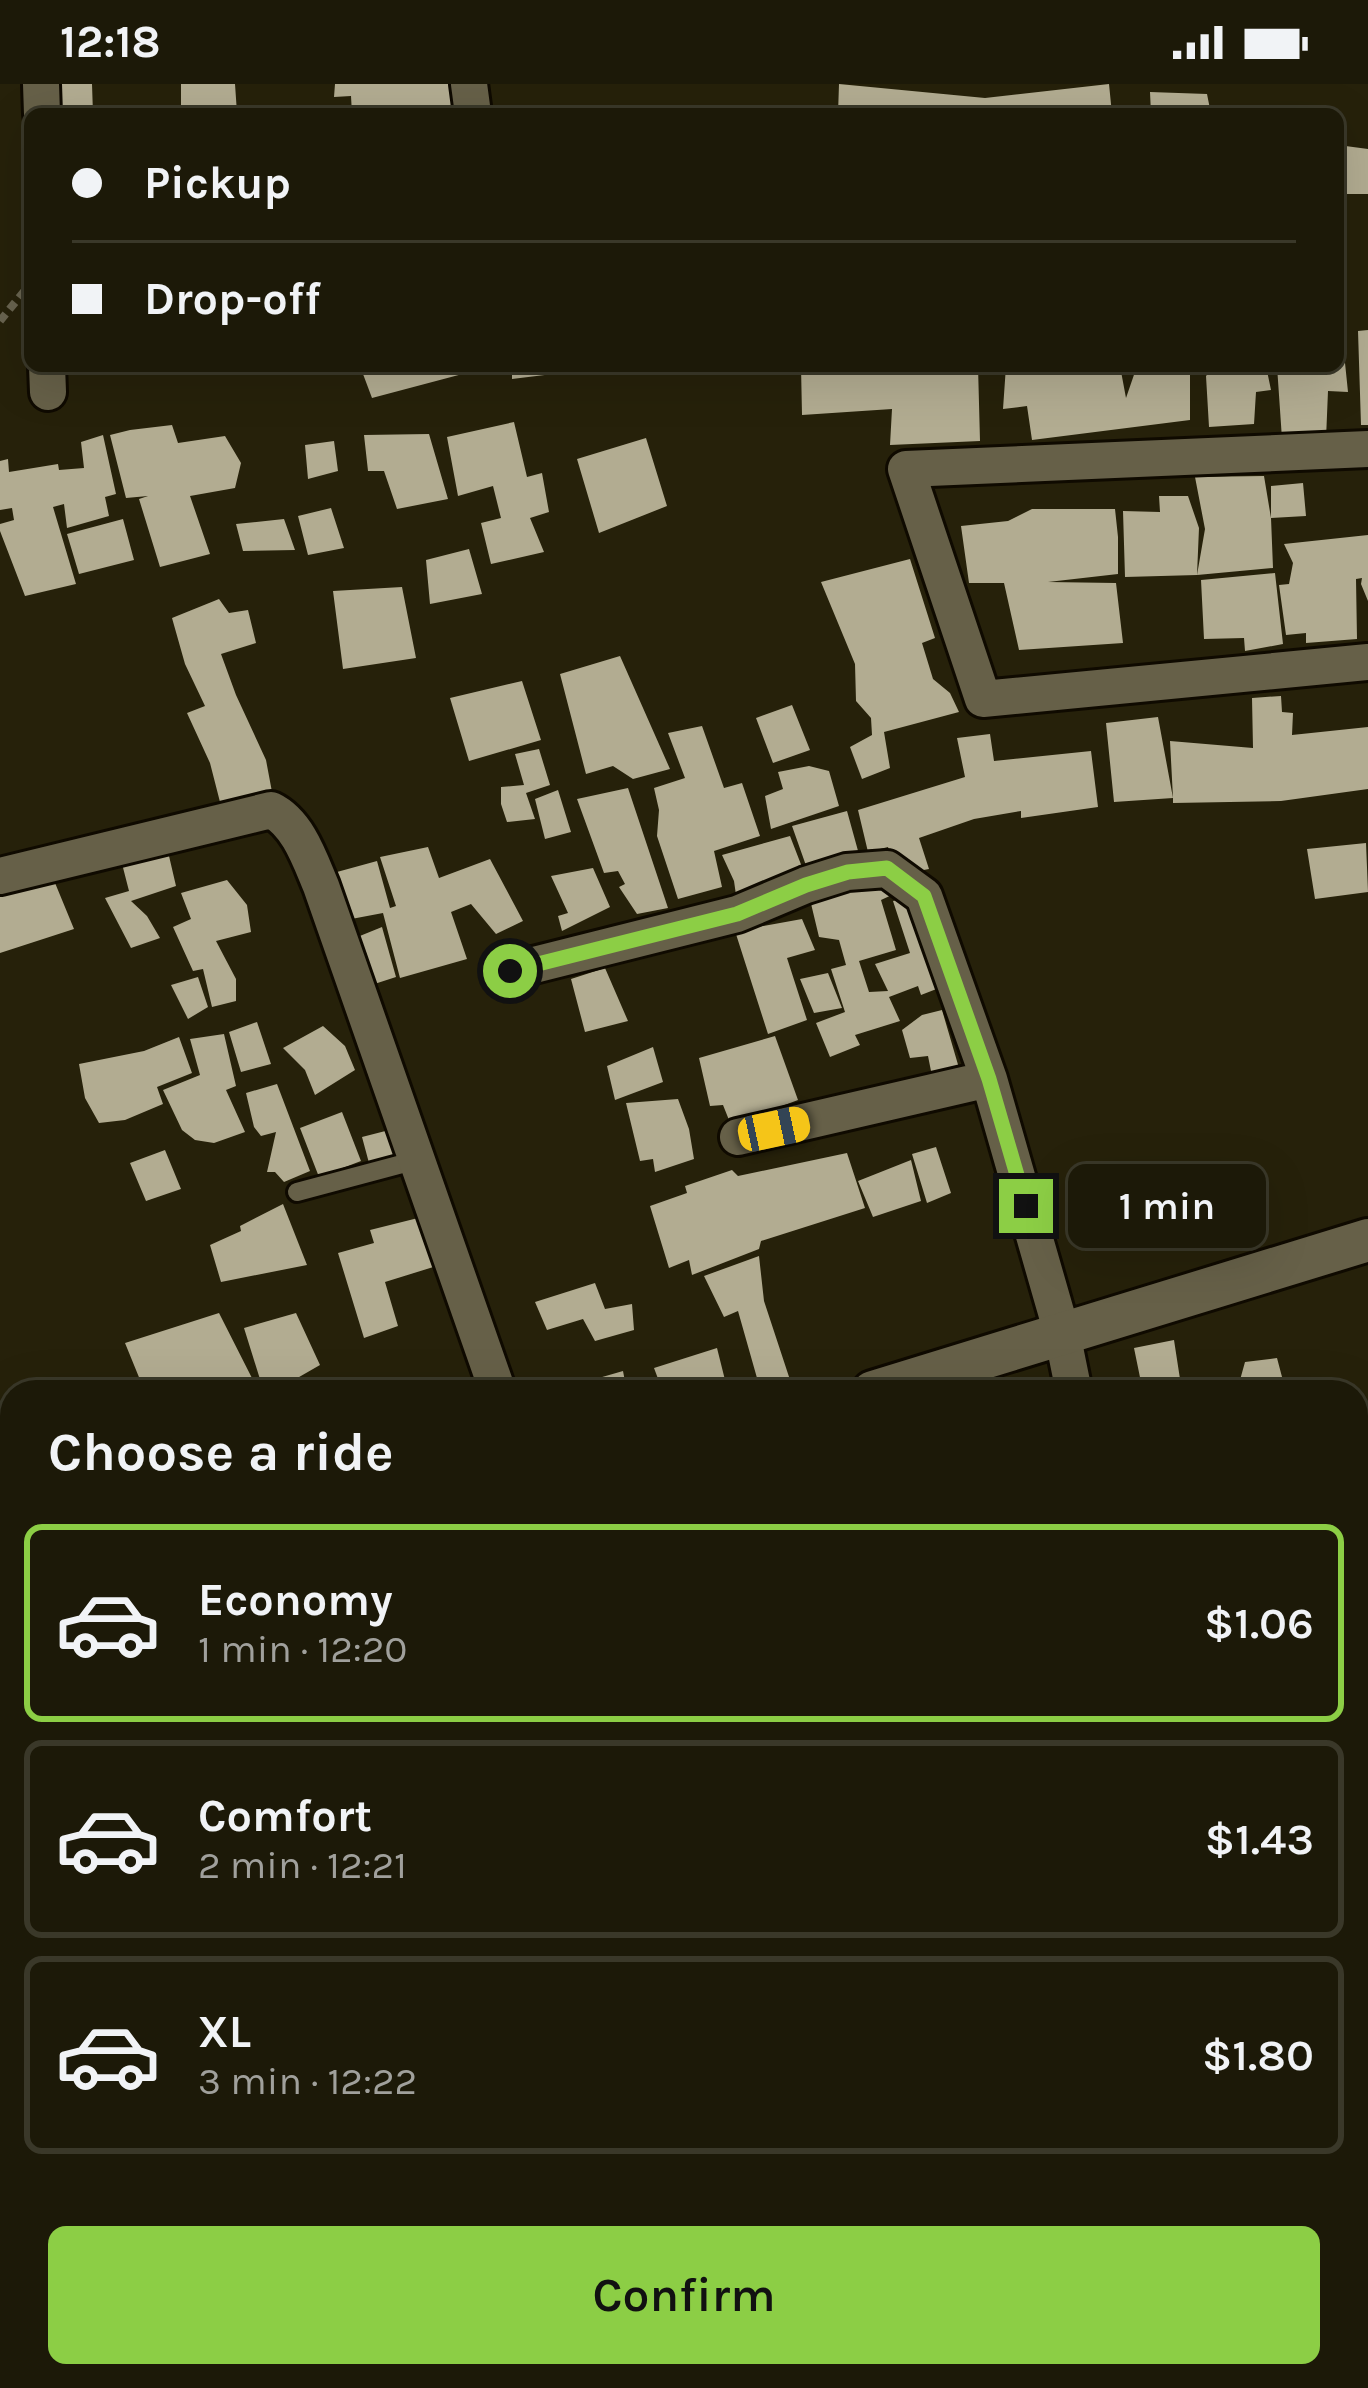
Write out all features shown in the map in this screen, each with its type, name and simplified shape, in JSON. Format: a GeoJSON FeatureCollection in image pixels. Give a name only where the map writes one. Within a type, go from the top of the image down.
{"type":"FeatureCollection","features":[{"type":"Feature","properties":{"kind":"street"},"geometry":{"type":"LineString","coordinates":[[1368,449],[906,469],[983,699],[1368,662]]}},
{"type":"Feature","properties":{"kind":"street"},"geometry":{"type":"LineString","coordinates":[[0,876],[271,811],[282,815],[313,866],[494,1380]]}},
{"type":"Feature","properties":{"kind":"street"},"geometry":{"type":"LineString","coordinates":[[510,971],[737,914],[848,872],[887,868],[924,896],[989,1079],[1072,1380]]}},
{"type":"Feature","properties":{"kind":"street"},"geometry":{"type":"LineString","coordinates":[[738,1137],[989,1079]]}},
{"type":"Feature","properties":{"kind":"street"},"geometry":{"type":"LineString","coordinates":[[912,1380],[1368,1240]]}},
{"type":"Feature","properties":{"kind":"lane"},"geometry":{"type":"LineString","coordinates":[[297,1192],[417,1160]]}},
{"type":"Feature","properties":{"kind":"path"},"geometry":{"type":"LineString","coordinates":[[0,321],[24,291]]}},
{"type":"Feature","properties":{"kind":"building"},"geometry":{"type":"Polygon","coordinates":[[[50,84],[92,84],[93,108],[51,108],[50,84]]]}},
{"type":"Feature","properties":{"kind":"building"},"geometry":{"type":"Polygon","coordinates":[[[181,84],[235,84],[237,108],[181,108],[181,84]]]}},
{"type":"Feature","properties":{"kind":"building"},"geometry":{"type":"Polygon","coordinates":[[[335,84],[467,84],[450,89],[452,108],[352,108],[351,96],[334,97],[335,84]]]}},
{"type":"Feature","properties":{"kind":"building"},"geometry":{"type":"Polygon","coordinates":[[[839,84],[985,98],[1109,84],[1111,108],[838,108],[839,84]]]}},
{"type":"Feature","properties":{"kind":"building"},"geometry":{"type":"Polygon","coordinates":[[[1150,92],[1207,94],[1210,108],[1151,108],[1150,92]]]}},
{"type":"Feature","properties":{"kind":"building"},"geometry":{"type":"Polygon","coordinates":[[[1344,146],[1368,149],[1368,194],[1344,194],[1344,146]]]}},
{"type":"Feature","properties":{"kind":"building"},"geometry":{"type":"Polygon","coordinates":[[[1368,330],[1368,425],[1361,425],[1358,331],[1368,330]]]}},
{"type":"Feature","properties":{"kind":"building"},"geometry":{"type":"Polygon","coordinates":[[[1344,353],[1348,392],[1328,391],[1326,439],[1282,439],[1277,372],[1344,372],[1344,353]]]}},
{"type":"Feature","properties":{"kind":"building"},"geometry":{"type":"Polygon","coordinates":[[[362,372],[470,372],[372,398],[362,372]]]}},
{"type":"Feature","properties":{"kind":"building"},"geometry":{"type":"Polygon","coordinates":[[[512,372],[561,372],[561,373],[512,379],[512,372]]]}},
{"type":"Feature","properties":{"kind":"building"},"geometry":{"type":"Polygon","coordinates":[[[801,372],[978,372],[980,441],[890,445],[892,409],[802,415],[801,372]]]}},
{"type":"Feature","properties":{"kind":"building"},"geometry":{"type":"Polygon","coordinates":[[[1006,372],[1121,372],[1126,398],[1135,372],[1190,372],[1190,420],[1032,440],[1027,406],[1003,409],[1006,372]]]}},
{"type":"Feature","properties":{"kind":"building"},"geometry":{"type":"Polygon","coordinates":[[[1210,372],[1267,372],[1271,390],[1256,392],[1254,424],[1209,427],[1210,372]]]}},
{"type":"Feature","properties":{"kind":"building"},"geometry":{"type":"Polygon","coordinates":[[[514,422],[527,477],[542,473],[549,512],[530,518],[544,552],[491,564],[481,523],[501,518],[493,486],[458,496],[447,437],[514,422]]]}},
{"type":"Feature","properties":{"kind":"building"},"geometry":{"type":"Polygon","coordinates":[[[172,425],[178,443],[225,436],[241,463],[235,488],[190,496],[210,554],[160,567],[139,499],[148,496],[126,498],[110,435],[172,425]]]}},
{"type":"Feature","properties":{"kind":"building"},"geometry":{"type":"Polygon","coordinates":[[[429,434],[448,499],[397,509],[384,471],[368,471],[364,435],[429,434]]]}},
{"type":"Feature","properties":{"kind":"building"},"geometry":{"type":"Polygon","coordinates":[[[103,435],[116,494],[105,497],[109,516],[67,528],[64,504],[53,507],[76,584],[25,596],[0,531],[0,524],[14,520],[12,508],[0,510],[0,461],[8,459],[9,472],[58,464],[59,470],[84,468],[81,442],[103,435]]]}},
{"type":"Feature","properties":{"kind":"building"},"geometry":{"type":"Polygon","coordinates":[[[646,438],[667,506],[599,533],[577,459],[646,438]]]}},
{"type":"Feature","properties":{"kind":"building"},"geometry":{"type":"Polygon","coordinates":[[[334,441],[338,471],[308,479],[305,445],[334,441]]]}},
{"type":"Feature","properties":{"kind":"building"},"geometry":{"type":"Polygon","coordinates":[[[1264,476],[1273,568],[1197,575],[1205,529],[1195,477],[1264,476]]]}},
{"type":"Feature","properties":{"kind":"building"},"geometry":{"type":"Polygon","coordinates":[[[1303,483],[1306,516],[1271,518],[1271,486],[1303,483]]]}},
{"type":"Feature","properties":{"kind":"building"},"geometry":{"type":"Polygon","coordinates":[[[1159,496],[1188,496],[1199,528],[1197,575],[1125,577],[1123,511],[1160,512],[1159,496]]]}},
{"type":"Feature","properties":{"kind":"building"},"geometry":{"type":"Polygon","coordinates":[[[331,508],[344,548],[308,555],[298,516],[331,508]]]}},
{"type":"Feature","properties":{"kind":"building"},"geometry":{"type":"Polygon","coordinates":[[[1032,509],[1115,509],[1118,574],[1048,582],[1116,583],[1123,643],[1019,650],[1004,583],[969,583],[961,526],[1008,521],[1032,509]]]}},
{"type":"Feature","properties":{"kind":"building"},"geometry":{"type":"Polygon","coordinates":[[[123,519],[134,560],[79,574],[67,534],[123,519]]]}},
{"type":"Feature","properties":{"kind":"building"},"geometry":{"type":"Polygon","coordinates":[[[284,519],[295,550],[243,551],[236,524],[284,519]]]}},
{"type":"Feature","properties":{"kind":"building"},"geometry":{"type":"Polygon","coordinates":[[[1368,535],[1368,601],[1362,578],[1356,579],[1357,639],[1306,643],[1306,633],[1286,635],[1279,585],[1289,584],[1293,563],[1284,544],[1368,535]]]}},
{"type":"Feature","properties":{"kind":"building"},"geometry":{"type":"Polygon","coordinates":[[[469,549],[482,594],[430,604],[426,560],[469,549]]]}},
{"type":"Feature","properties":{"kind":"building"},"geometry":{"type":"Polygon","coordinates":[[[910,559],[935,638],[922,643],[933,679],[950,693],[959,712],[884,732],[890,768],[862,779],[850,747],[872,735],[871,718],[856,701],[855,664],[821,582],[910,559]]]}},
{"type":"Feature","properties":{"kind":"building"},"geometry":{"type":"Polygon","coordinates":[[[1275,573],[1283,644],[1245,651],[1244,638],[1204,639],[1201,580],[1275,573]]]}},
{"type":"Feature","properties":{"kind":"building"},"geometry":{"type":"Polygon","coordinates":[[[402,587],[416,658],[343,669],[333,591],[402,587]]]}},
{"type":"Feature","properties":{"kind":"building"},"geometry":{"type":"Polygon","coordinates":[[[219,599],[229,613],[248,610],[256,643],[221,654],[266,760],[272,792],[220,802],[210,763],[187,713],[205,706],[185,664],[172,618],[219,599]]]}},
{"type":"Feature","properties":{"kind":"building"},"geometry":{"type":"Polygon","coordinates":[[[620,656],[670,769],[633,779],[613,766],[586,774],[560,674],[620,656]]]}},
{"type":"Feature","properties":{"kind":"building"},"geometry":{"type":"Polygon","coordinates":[[[522,681],[541,740],[469,761],[450,698],[522,681]]]}},
{"type":"Feature","properties":{"kind":"building"},"geometry":{"type":"Polygon","coordinates":[[[1281,696],[1282,712],[1293,713],[1292,735],[1368,727],[1368,789],[1281,801],[1173,803],[1170,741],[1253,748],[1252,698],[1281,696]]]}},
{"type":"Feature","properties":{"kind":"building"},"geometry":{"type":"Polygon","coordinates":[[[792,705],[810,750],[773,763],[756,718],[792,705]]]}},
{"type":"Feature","properties":{"kind":"building"},"geometry":{"type":"Polygon","coordinates":[[[1158,717],[1173,798],[1114,802],[1106,723],[1158,717]]]}},
{"type":"Feature","properties":{"kind":"building"},"geometry":{"type":"Polygon","coordinates":[[[702,726],[724,788],[742,783],[760,836],[714,851],[722,887],[678,899],[657,836],[659,810],[654,788],[685,778],[668,733],[702,726]]]}},
{"type":"Feature","properties":{"kind":"building"},"geometry":{"type":"Polygon","coordinates":[[[990,734],[994,761],[1091,751],[1098,807],[974,819],[919,838],[929,869],[897,875],[888,847],[868,852],[858,810],[965,777],[957,738],[990,734]]]}},
{"type":"Feature","properties":{"kind":"building"},"geometry":{"type":"Polygon","coordinates":[[[539,749],[550,785],[526,793],[535,819],[507,822],[501,787],[524,785],[515,754],[539,749]]]}},
{"type":"Feature","properties":{"kind":"building"},"geometry":{"type":"Polygon","coordinates":[[[809,766],[829,771],[839,806],[771,829],[765,796],[783,789],[778,772],[809,766]]]}},
{"type":"Feature","properties":{"kind":"building"},"geometry":{"type":"Polygon","coordinates":[[[628,788],[668,908],[637,914],[619,887],[625,884],[618,871],[604,873],[577,799],[628,788]]]}},
{"type":"Feature","properties":{"kind":"building"},"geometry":{"type":"Polygon","coordinates":[[[558,790],[571,832],[545,839],[535,799],[558,790]]]}},
{"type":"Feature","properties":{"kind":"building"},"geometry":{"type":"Polygon","coordinates":[[[847,811],[860,858],[809,874],[792,826],[847,811]]]}},
{"type":"Feature","properties":{"kind":"building"},"geometry":{"type":"Polygon","coordinates":[[[790,836],[807,880],[738,909],[734,881],[722,855],[790,836]]]}},
{"type":"Feature","properties":{"kind":"building"},"geometry":{"type":"Polygon","coordinates":[[[166,843],[176,886],[131,901],[160,938],[131,948],[105,898],[129,891],[119,852],[166,843]]]}},
{"type":"Feature","properties":{"kind":"building"},"geometry":{"type":"Polygon","coordinates":[[[1366,843],[1368,892],[1315,899],[1307,849],[1366,843]]]}},
{"type":"Feature","properties":{"kind":"building"},"geometry":{"type":"Polygon","coordinates":[[[428,847],[439,878],[490,859],[523,921],[496,934],[471,904],[451,912],[467,959],[400,978],[383,913],[346,920],[326,875],[377,861],[390,908],[396,906],[380,857],[428,847]]]}},
{"type":"Feature","properties":{"kind":"building"},"geometry":{"type":"Polygon","coordinates":[[[593,868],[610,907],[562,931],[558,916],[568,913],[551,876],[593,868]]]}},
{"type":"Feature","properties":{"kind":"building"},"geometry":{"type":"Polygon","coordinates":[[[889,875],[894,894],[881,900],[896,950],[859,961],[869,992],[888,991],[875,964],[910,953],[893,901],[920,894],[952,983],[921,995],[918,986],[889,997],[900,1021],[855,1035],[860,1045],[830,1057],[816,1023],[845,1012],[831,969],[846,965],[839,940],[819,937],[807,887],[889,875]]]}},
{"type":"Feature","properties":{"kind":"building"},"geometry":{"type":"Polygon","coordinates":[[[53,878],[74,929],[0,953],[0,882],[53,878]]]}},
{"type":"Feature","properties":{"kind":"building"},"geometry":{"type":"Polygon","coordinates":[[[227,880],[247,905],[251,932],[216,941],[236,979],[236,1001],[212,1007],[203,969],[193,971],[173,927],[191,919],[181,893],[227,880]]]}},
{"type":"Feature","properties":{"kind":"building"},"geometry":{"type":"Polygon","coordinates":[[[802,919],[815,950],[787,958],[807,1020],[768,1034],[735,931],[802,919]]]}},
{"type":"Feature","properties":{"kind":"building"},"geometry":{"type":"Polygon","coordinates":[[[382,927],[396,977],[362,988],[345,942],[382,927]]]}},
{"type":"Feature","properties":{"kind":"building"},"geometry":{"type":"Polygon","coordinates":[[[605,968],[628,1021],[585,1032],[571,979],[605,968]]]}},
{"type":"Feature","properties":{"kind":"building"},"geometry":{"type":"Polygon","coordinates":[[[828,973],[842,1008],[814,1013],[800,979],[828,973]]]}},
{"type":"Feature","properties":{"kind":"building"},"geometry":{"type":"Polygon","coordinates":[[[198,977],[208,1007],[188,1019],[171,985],[198,977]]]}},
{"type":"Feature","properties":{"kind":"building"},"geometry":{"type":"Polygon","coordinates":[[[942,1010],[959,1068],[932,1076],[928,1056],[910,1058],[902,1030],[922,1015],[942,1010]]]}},
{"type":"Feature","properties":{"kind":"building"},"geometry":{"type":"Polygon","coordinates":[[[257,1022],[271,1064],[241,1072],[229,1032],[257,1022]]]}},
{"type":"Feature","properties":{"kind":"building"},"geometry":{"type":"Polygon","coordinates":[[[323,1026],[345,1046],[355,1070],[315,1095],[305,1070],[283,1048],[323,1026]]]}},
{"type":"Feature","properties":{"kind":"building"},"geometry":{"type":"Polygon","coordinates":[[[224,1034],[236,1086],[226,1090],[245,1132],[214,1143],[195,1140],[182,1130],[163,1090],[200,1075],[190,1039],[224,1034]]]}},
{"type":"Feature","properties":{"kind":"building"},"geometry":{"type":"Polygon","coordinates":[[[775,1036],[798,1100],[731,1125],[723,1105],[710,1106],[699,1058],[775,1036]]]}},
{"type":"Feature","properties":{"kind":"building"},"geometry":{"type":"Polygon","coordinates":[[[179,1037],[192,1073],[157,1087],[163,1104],[125,1120],[99,1123],[85,1098],[79,1064],[144,1051],[179,1037]]]}},
{"type":"Feature","properties":{"kind":"building"},"geometry":{"type":"Polygon","coordinates":[[[653,1047],[663,1082],[615,1100],[607,1066],[653,1047]]]}},
{"type":"Feature","properties":{"kind":"building"},"geometry":{"type":"Polygon","coordinates":[[[277,1084],[310,1171],[284,1182],[275,1172],[267,1172],[276,1132],[261,1136],[254,1127],[246,1093],[277,1084]]]}},
{"type":"Feature","properties":{"kind":"building"},"geometry":{"type":"Polygon","coordinates":[[[678,1099],[694,1159],[655,1172],[653,1159],[640,1161],[626,1103],[678,1099]]]}},
{"type":"Feature","properties":{"kind":"building"},"geometry":{"type":"Polygon","coordinates":[[[342,1112],[361,1161],[319,1177],[300,1128],[342,1112]]]}},
{"type":"Feature","properties":{"kind":"building"},"geometry":{"type":"Polygon","coordinates":[[[401,1127],[408,1153],[369,1163],[362,1137],[401,1127]]]}},
{"type":"Feature","properties":{"kind":"building"},"geometry":{"type":"Polygon","coordinates":[[[936,1147],[951,1193],[927,1203],[912,1154],[936,1147]]]}},
{"type":"Feature","properties":{"kind":"building"},"geometry":{"type":"Polygon","coordinates":[[[165,1150],[181,1189],[146,1201],[130,1163],[165,1150]]]}},
{"type":"Feature","properties":{"kind":"building"},"geometry":{"type":"Polygon","coordinates":[[[847,1153],[865,1208],[761,1241],[759,1249],[692,1275],[689,1260],[669,1268],[650,1206],[687,1193],[685,1186],[732,1170],[738,1176],[847,1153]]]}},
{"type":"Feature","properties":{"kind":"building"},"geometry":{"type":"Polygon","coordinates":[[[911,1160],[921,1201],[873,1217],[858,1181],[911,1160]]]}},
{"type":"Feature","properties":{"kind":"building"},"geometry":{"type":"Polygon","coordinates":[[[283,1204],[307,1265],[221,1282],[210,1245],[283,1204]]]}},
{"type":"Feature","properties":{"kind":"building"},"geometry":{"type":"Polygon","coordinates":[[[426,1216],[443,1264],[385,1282],[398,1326],[364,1338],[338,1253],[374,1243],[370,1230],[426,1216]]]}},
{"type":"Feature","properties":{"kind":"building"},"geometry":{"type":"Polygon","coordinates":[[[759,1256],[764,1301],[790,1380],[752,1380],[757,1378],[738,1311],[724,1317],[704,1276],[759,1256]]]}},
{"type":"Feature","properties":{"kind":"building"},"geometry":{"type":"Polygon","coordinates":[[[595,1283],[605,1309],[632,1304],[634,1330],[595,1341],[583,1319],[547,1330],[535,1302],[595,1283]]]}},
{"type":"Feature","properties":{"kind":"building"},"geometry":{"type":"Polygon","coordinates":[[[219,1313],[253,1380],[140,1380],[125,1343],[219,1313]]]}},
{"type":"Feature","properties":{"kind":"building"},"geometry":{"type":"Polygon","coordinates":[[[296,1313],[320,1365],[294,1380],[260,1380],[244,1328],[296,1313]]]}},
{"type":"Feature","properties":{"kind":"building"},"geometry":{"type":"Polygon","coordinates":[[[1174,1340],[1180,1380],[1141,1380],[1134,1348],[1174,1340]]]}},
{"type":"Feature","properties":{"kind":"building"},"geometry":{"type":"Polygon","coordinates":[[[717,1348],[725,1380],[658,1380],[654,1368],[717,1348]]]}},
{"type":"Feature","properties":{"kind":"building"},"geometry":{"type":"Polygon","coordinates":[[[1277,1358],[1283,1380],[1240,1380],[1245,1362],[1277,1358]]]}},
{"type":"Feature","properties":{"kind":"building"},"geometry":{"type":"Polygon","coordinates":[[[623,1371],[625,1380],[592,1380],[623,1371]]]}},
{"type":"Feature","properties":{"kind":"route"},"geometry":{"type":"LineString","coordinates":[[510,971],[737,914],[848,872],[887,868],[924,896],[989,1079],[1026,1206]]}}]}
